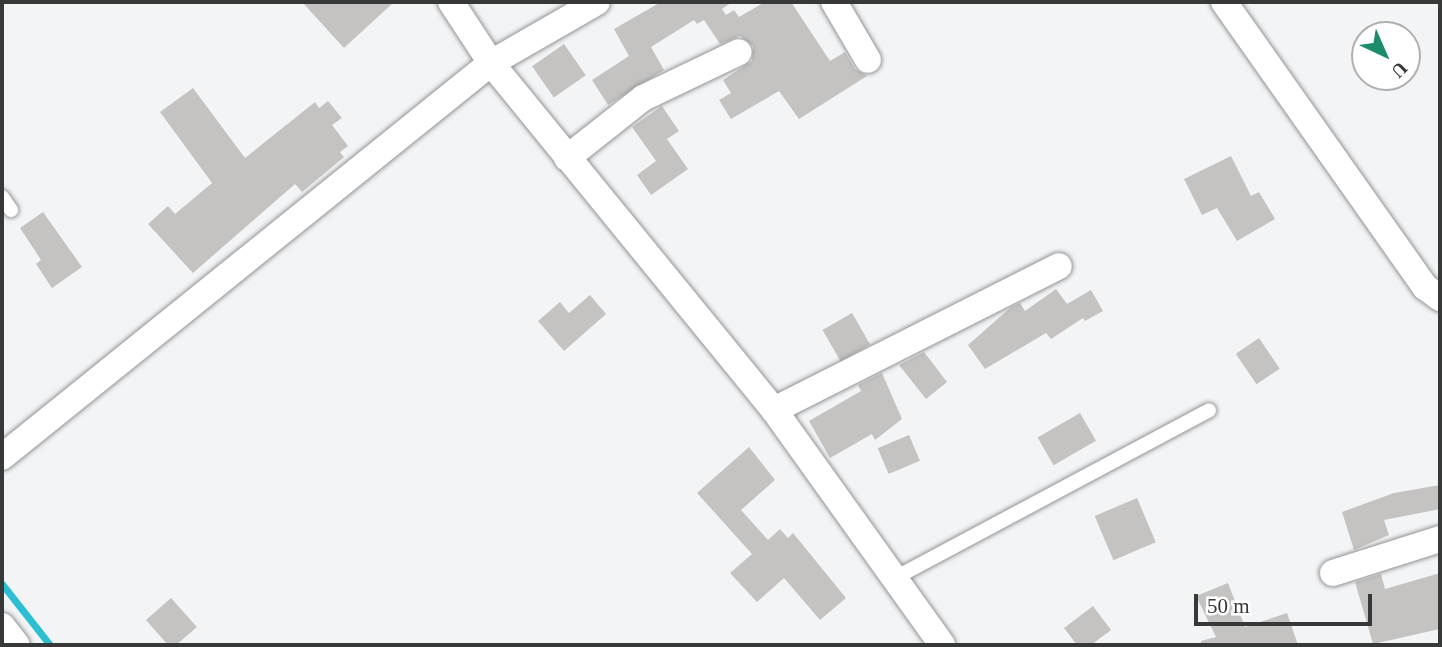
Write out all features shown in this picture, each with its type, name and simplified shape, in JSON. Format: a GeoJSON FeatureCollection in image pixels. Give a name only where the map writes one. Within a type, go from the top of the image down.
{"type":"FeatureCollection","features":[{"type":"Feature","properties":{"kind":"street"},"geometry":{"type":"LineString","coordinates":[[451,2],[491,63],[774,410],[942,645]]}},
{"type":"Feature","properties":{"kind":"street"},"geometry":{"type":"LineString","coordinates":[[2,457],[491,63],[597,2]]}},
{"type":"Feature","properties":{"kind":"street"},"geometry":{"type":"LineString","coordinates":[[834,2],[868,60]]}},
{"type":"Feature","properties":{"kind":"street"},"geometry":{"type":"LineString","coordinates":[[1224,2],[1426,287],[1440,298]]}},
{"type":"Feature","properties":{"kind":"street"},"geometry":{"type":"LineString","coordinates":[[567,159],[643,98],[739,52]]}},
{"type":"Feature","properties":{"kind":"street"},"geometry":{"type":"LineString","coordinates":[[774,410],[1059,267]]}},
{"type":"Feature","properties":{"kind":"street"},"geometry":{"type":"LineString","coordinates":[[1333,573],[1440,539]]}},
{"type":"Feature","properties":{"kind":"street"},"geometry":{"type":"LineString","coordinates":[[2,626],[17,645]]}},
{"type":"Feature","properties":{"kind":"lane"},"geometry":{"type":"LineString","coordinates":[[2,197],[11,209]]}},
{"type":"Feature","properties":{"kind":"lane"},"geometry":{"type":"LineString","coordinates":[[895,578],[1209,410]]}},
{"type":"Feature","properties":{"kind":"building"},"geometry":{"type":"Polygon","coordinates":[[[302,2],[394,2],[344,48],[302,2]]]}},
{"type":"Feature","properties":{"kind":"building"},"geometry":{"type":"Polygon","coordinates":[[[661,2],[732,2],[722,9],[726,15],[734,10],[739,17],[765,2],[791,2],[830,61],[845,52],[855,69],[867,76],[799,119],[779,91],[731,119],[719,100],[731,93],[723,80],[752,61],[753,46],[740,36],[720,44],[704,20],[697,24],[694,20],[651,47],[664,70],[608,105],[592,80],[629,56],[614,29],[661,2]]]}},
{"type":"Feature","properties":{"kind":"building"},"geometry":{"type":"Polygon","coordinates":[[[564,44],[586,75],[554,97],[532,66],[564,44]]]}},
{"type":"Feature","properties":{"kind":"building"},"geometry":{"type":"Polygon","coordinates":[[[193,88],[245,158],[315,102],[319,108],[328,101],[342,118],[332,125],[348,146],[340,152],[344,157],[302,192],[295,184],[193,273],[148,224],[168,206],[175,214],[212,183],[160,112],[193,88]]]}},
{"type":"Feature","properties":{"kind":"building"},"geometry":{"type":"Polygon","coordinates":[[[662,106],[679,131],[667,139],[688,169],[651,195],[637,175],[656,161],[632,127],[662,106]]]}},
{"type":"Feature","properties":{"kind":"building"},"geometry":{"type":"Polygon","coordinates":[[[1231,156],[1251,196],[1259,192],[1275,219],[1237,241],[1217,208],[1202,215],[1184,179],[1231,156]]]}},
{"type":"Feature","properties":{"kind":"building"},"geometry":{"type":"Polygon","coordinates":[[[43,212],[82,267],[52,288],[36,264],[41,260],[20,228],[43,212]]]}},
{"type":"Feature","properties":{"kind":"building"},"geometry":{"type":"Polygon","coordinates":[[[1056,289],[1067,304],[1091,290],[1103,311],[1085,321],[1083,318],[1051,339],[1046,333],[985,369],[968,345],[1010,308],[1020,303],[1025,311],[1056,289]]]}},
{"type":"Feature","properties":{"kind":"building"},"geometry":{"type":"Polygon","coordinates":[[[590,295],[606,314],[564,351],[538,321],[560,302],[569,313],[590,295]]]}},
{"type":"Feature","properties":{"kind":"building"},"geometry":{"type":"Polygon","coordinates":[[[852,313],[870,344],[841,361],[823,330],[852,313]]]}},
{"type":"Feature","properties":{"kind":"building"},"geometry":{"type":"Polygon","coordinates":[[[1259,338],[1280,369],[1256,384],[1236,354],[1259,338]]]}},
{"type":"Feature","properties":{"kind":"building"},"geometry":{"type":"Polygon","coordinates":[[[924,352],[947,382],[926,399],[899,365],[924,352]]]}},
{"type":"Feature","properties":{"kind":"building"},"geometry":{"type":"Polygon","coordinates":[[[882,373],[902,419],[875,440],[872,434],[830,458],[809,421],[861,391],[858,385],[882,373]]]}},
{"type":"Feature","properties":{"kind":"building"},"geometry":{"type":"Polygon","coordinates":[[[1080,413],[1096,441],[1054,465],[1038,438],[1080,413]]]}},
{"type":"Feature","properties":{"kind":"building"},"geometry":{"type":"Polygon","coordinates":[[[909,435],[920,461],[889,474],[878,448],[909,435]]]}},
{"type":"Feature","properties":{"kind":"building"},"geometry":{"type":"Polygon","coordinates":[[[749,447],[775,480],[741,510],[768,540],[780,529],[788,538],[793,533],[846,598],[820,620],[784,578],[757,602],[730,573],[752,554],[697,493],[749,447]]]}},
{"type":"Feature","properties":{"kind":"building"},"geometry":{"type":"Polygon","coordinates":[[[1440,485],[1440,509],[1384,520],[1389,535],[1354,550],[1342,512],[1394,493],[1440,485]]]}},
{"type":"Feature","properties":{"kind":"building"},"geometry":{"type":"Polygon","coordinates":[[[1137,498],[1156,542],[1113,560],[1095,516],[1137,498]]]}},
{"type":"Feature","properties":{"kind":"building"},"geometry":{"type":"Polygon","coordinates":[[[1440,573],[1440,629],[1373,644],[1355,582],[1381,574],[1385,589],[1440,573]]]}},
{"type":"Feature","properties":{"kind":"building"},"geometry":{"type":"Polygon","coordinates":[[[1228,583],[1245,627],[1287,613],[1298,645],[1201,645],[1201,641],[1216,637],[1196,596],[1228,583]]]}},
{"type":"Feature","properties":{"kind":"building"},"geometry":{"type":"Polygon","coordinates":[[[171,598],[197,627],[176,645],[168,645],[146,620],[171,598]]]}},
{"type":"Feature","properties":{"kind":"building"},"geometry":{"type":"Polygon","coordinates":[[[1093,606],[1111,630],[1091,645],[1077,645],[1064,628],[1093,606]]]}},
{"type":"Feature","properties":{"kind":"waterway"},"geometry":{"type":"LineString","coordinates":[[2,584],[50,645]]}}]}
